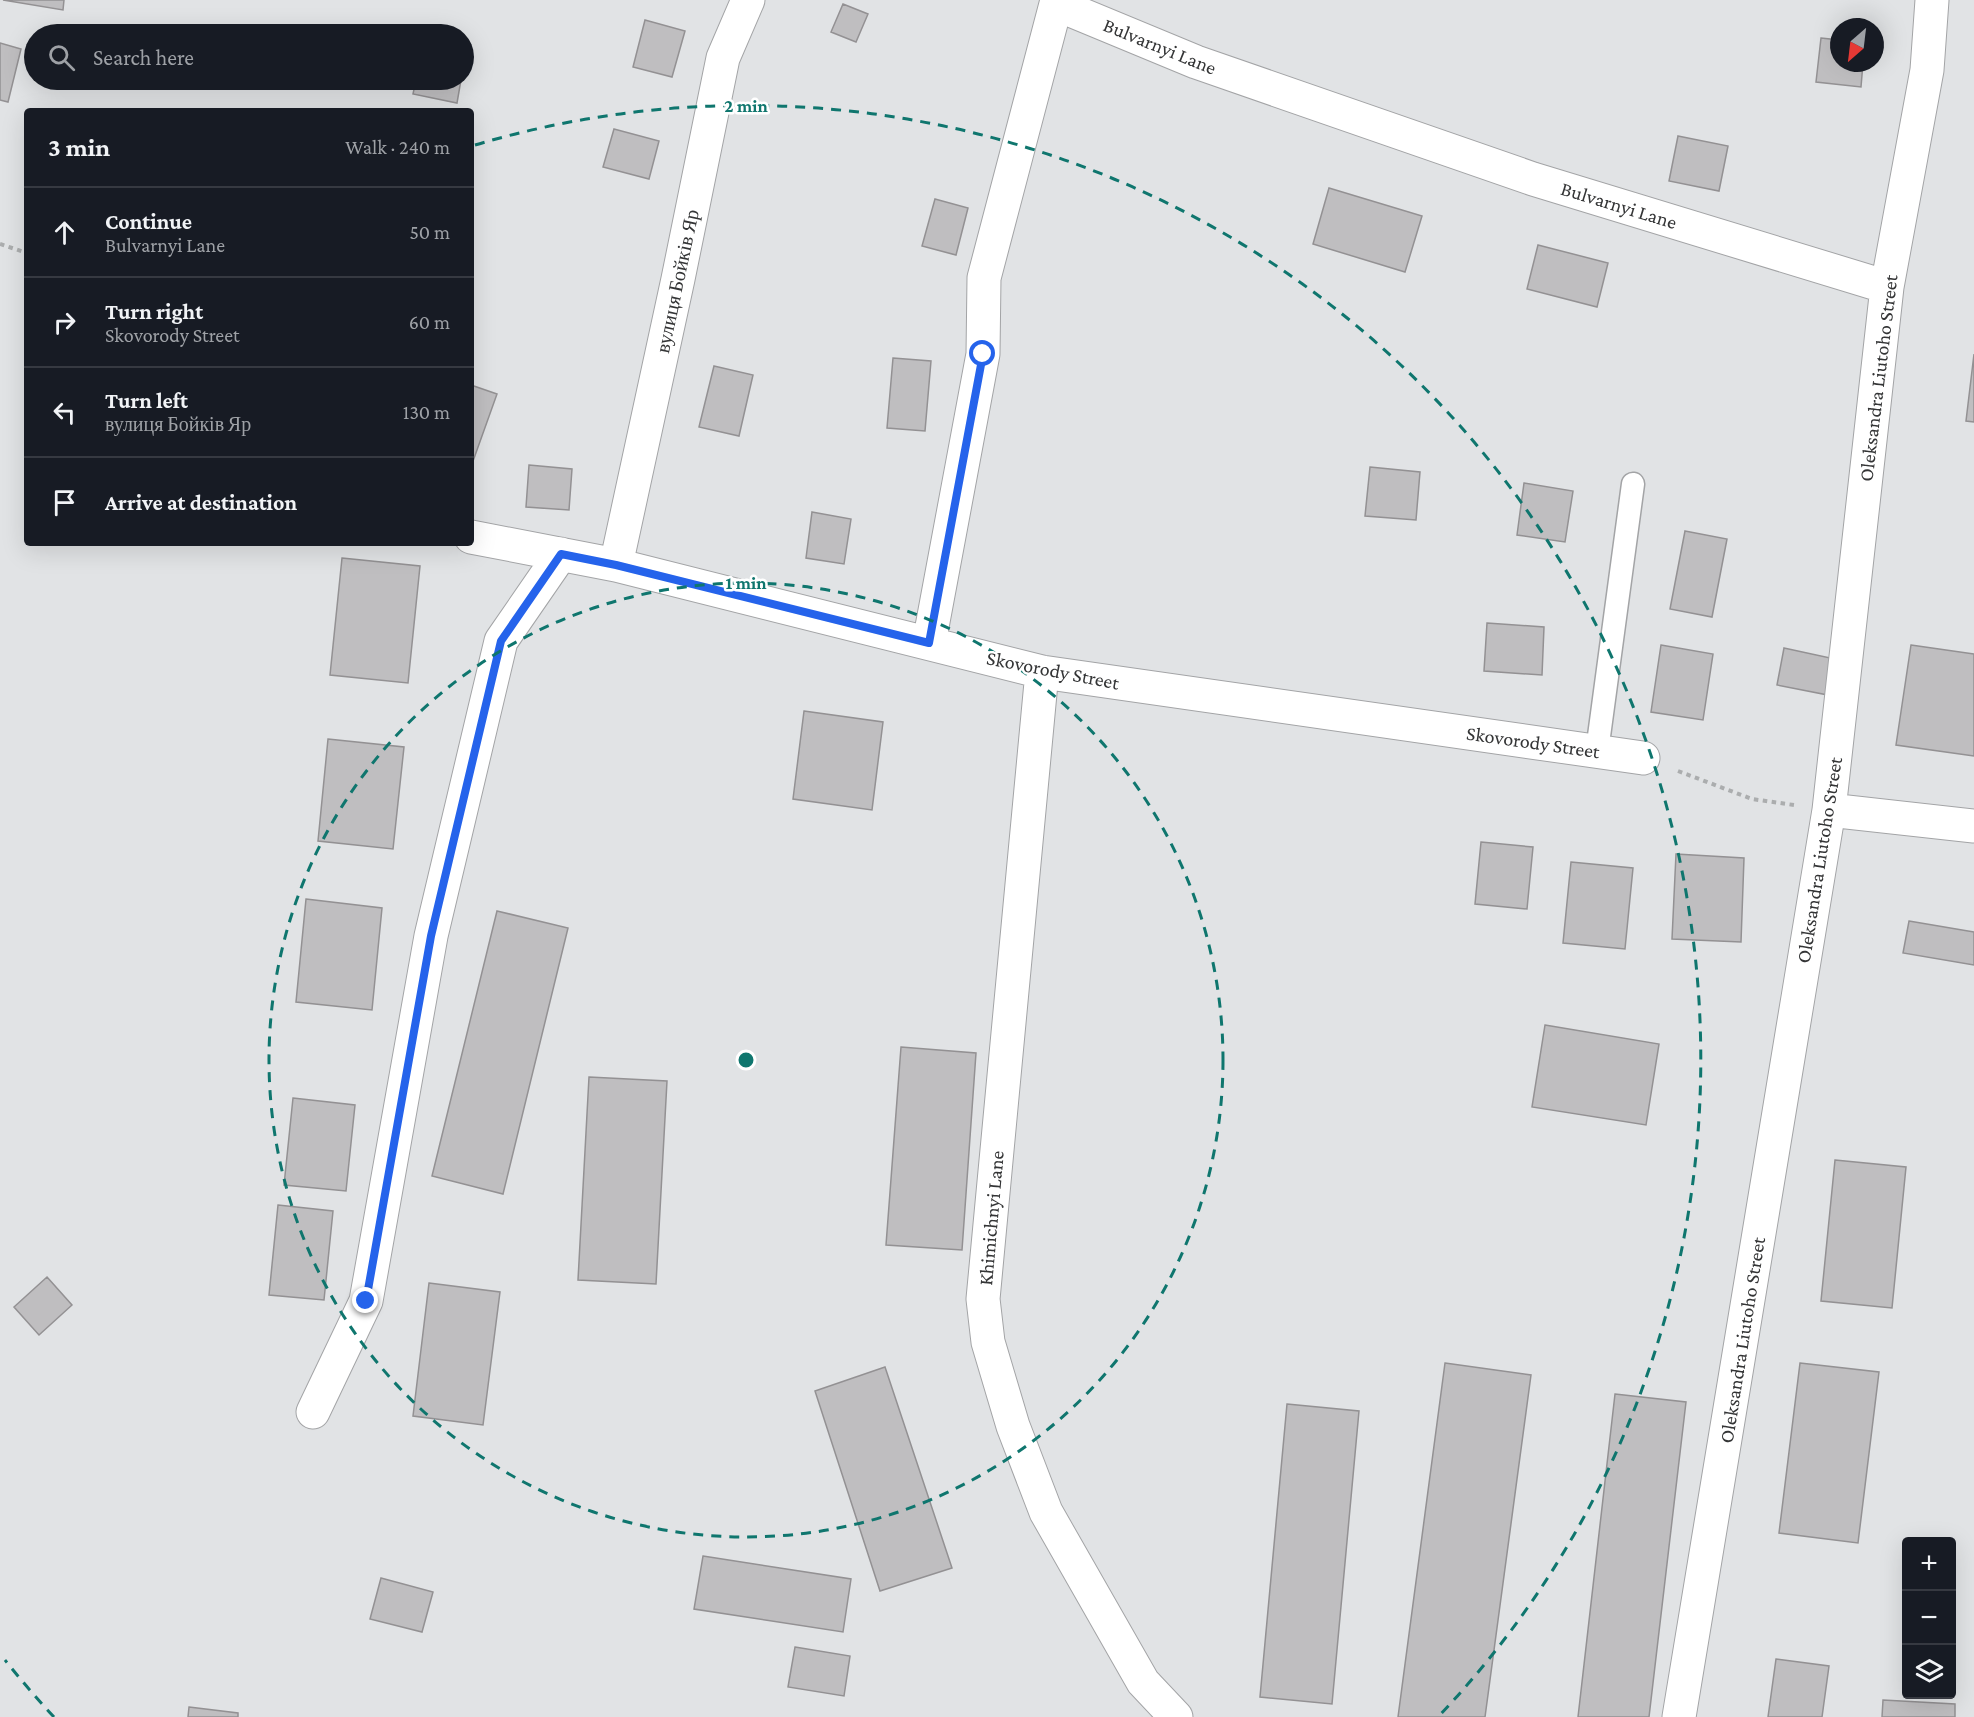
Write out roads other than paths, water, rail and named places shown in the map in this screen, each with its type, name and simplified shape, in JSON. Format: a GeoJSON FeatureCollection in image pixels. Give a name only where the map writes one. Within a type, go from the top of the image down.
{"type":"FeatureCollection","features":[{"type":"Feature","properties":{"kind":"street","name":"вулиця Бойків Яр"},"geometry":{"type":"LineString","coordinates":[[616,565],[723,58],[747,0]]}},
{"type":"Feature","properties":{"kind":"street","name":"Oleksandra Liutoho Street"},"geometry":{"type":"LineString","coordinates":[[1680,1717],[1829,810],[1887,287],[1927,70],[1932,0]]}},
{"type":"Feature","properties":{"kind":"street","name":"Bulvarnyi Lane"},"geometry":{"type":"LineString","coordinates":[[929,643],[983,354],[984,278],[1056,4],[1196,62],[1533,179],[1887,287]]}},
{"type":"Feature","properties":{"kind":"street","name":"Skovorody Street"},"geometry":{"type":"LineString","coordinates":[[474,538],[616,565],[1042,672],[1644,758]]}},
{"type":"Feature","properties":{"kind":"street"},"geometry":{"type":"LineString","coordinates":[[313,1412],[366,1301],[431,936],[501,641],[561,554]]}},
{"type":"Feature","properties":{"kind":"street","name":"Khimichnyi Lane"},"geometry":{"type":"LineString","coordinates":[[1042,672],[983,1299],[988,1342],[1013,1426],[1046,1512],[1143,1682],[1176,1717]]}},
{"type":"Feature","properties":{"kind":"street"},"geometry":{"type":"LineString","coordinates":[[1829,810],[1974,826]]}},
{"type":"Feature","properties":{"kind":"lane"},"geometry":{"type":"LineString","coordinates":[[1597,751],[1633,484]]}}]}
